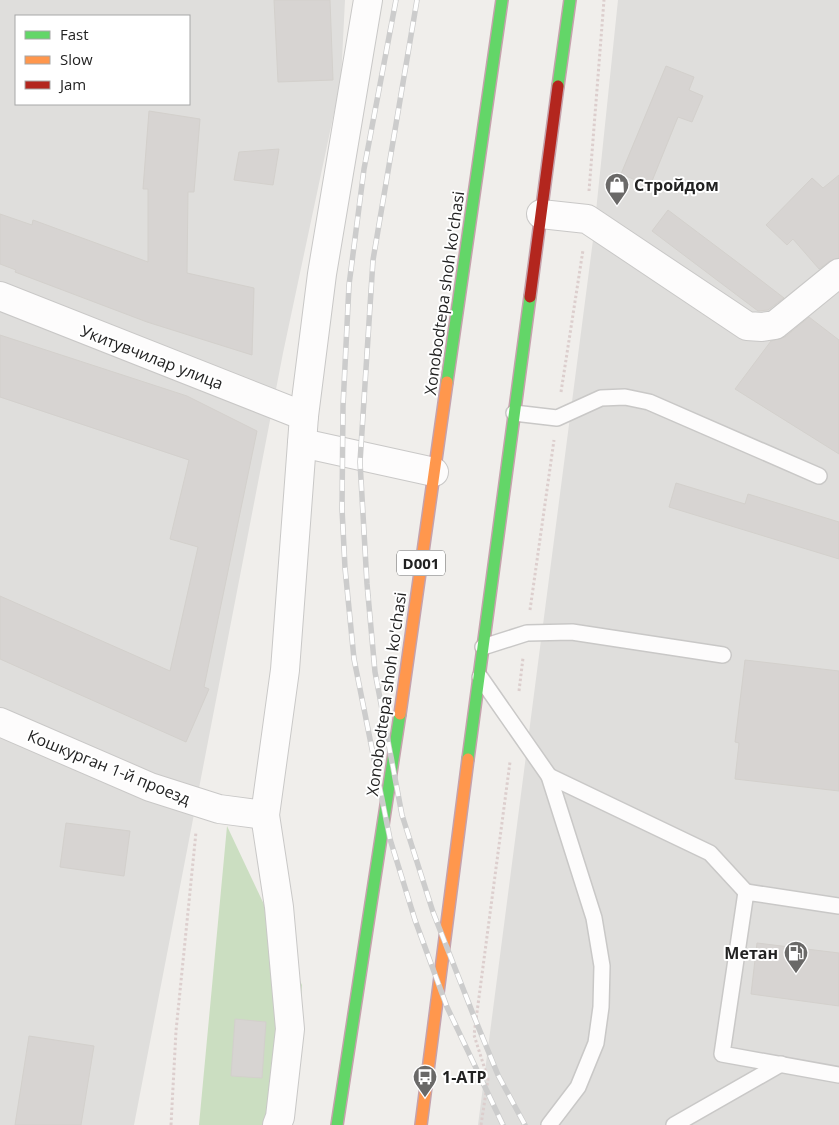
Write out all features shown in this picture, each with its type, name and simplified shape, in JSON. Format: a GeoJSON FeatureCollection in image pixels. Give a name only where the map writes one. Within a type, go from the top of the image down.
{"type":"FeatureCollection","features":[{"type":"Feature","properties":{"kind":"highway","name":"Xonobodtepa shoh ko'chasi"},"geometry":{"type":"LineString","coordinates":[[337,1125],[376,879],[502,0]]}},
{"type":"Feature","properties":{"kind":"highway"},"geometry":{"type":"LineString","coordinates":[[421,1125],[479,675],[570,0]]}},
{"type":"Feature","properties":{"kind":"street"},"geometry":{"type":"LineString","coordinates":[[277,1125],[280,1117],[290,1029],[279,907],[266,815],[285,670],[304,416],[322,274],[368,0]]}},
{"type":"Feature","properties":{"kind":"street"},"geometry":{"type":"LineString","coordinates":[[541,214],[587,220],[747,326],[762,328],[775,325],[839,273]]}},
{"type":"Feature","properties":{"kind":"street","name":"Укитувчилар улица"},"geometry":{"type":"LineString","coordinates":[[0,296],[304,416]]}},
{"type":"Feature","properties":{"kind":"street"},"geometry":{"type":"LineString","coordinates":[[302,443],[434,472]]}},
{"type":"Feature","properties":{"kind":"street","name":"Кошкурган 1-й проезд"},"geometry":{"type":"LineString","coordinates":[[0,722],[133,780],[210,806],[266,815]]}},
{"type":"Feature","properties":{"kind":"lane"},"geometry":{"type":"LineString","coordinates":[[514,413],[557,418],[601,398],[625,397],[649,402],[819,476]]}},
{"type":"Feature","properties":{"kind":"lane"},"geometry":{"type":"LineString","coordinates":[[483,647],[527,633],[572,632],[723,655]]}},
{"type":"Feature","properties":{"kind":"lane"},"geometry":{"type":"LineString","coordinates":[[479,675],[549,776],[594,918],[602,966],[602,1007],[596,1043],[578,1087],[549,1125]]}},
{"type":"Feature","properties":{"kind":"lane"},"geometry":{"type":"LineString","coordinates":[[549,776],[710,853],[746,892],[839,906]]}},
{"type":"Feature","properties":{"kind":"lane"},"geometry":{"type":"LineString","coordinates":[[746,892],[722,1054],[839,1075]]}},
{"type":"Feature","properties":{"kind":"lane"},"geometry":{"type":"LineString","coordinates":[[674,1125],[781,1064]]}},
{"type":"Feature","properties":{"kind":"path"},"geometry":{"type":"LineString","coordinates":[[481,1125],[488,1079],[474,1035],[514,725],[587,220],[604,0]]}},
{"type":"Feature","properties":{"kind":"path"},"geometry":{"type":"LineString","coordinates":[[171,1125],[176,1031],[193,850],[210,806]]}},
{"type":"Feature","properties":{"kind":"shaded area"},"geometry":{"type":"Polygon","coordinates":[[[0,0],[345,0],[341,80],[283,353],[134,1125],[0,1125],[0,0]]]}},
{"type":"Feature","properties":{"kind":"shaded area"},"geometry":{"type":"Polygon","coordinates":[[[618,0],[839,0],[839,1125],[478,1125],[593,240],[618,0]]]}},
{"type":"Feature","properties":{"kind":"green space"},"geometry":{"type":"Polygon","coordinates":[[[227,826],[302,985],[292,1125],[199,1125],[227,826]]]}},
{"type":"Feature","properties":{"kind":"building"},"geometry":{"type":"Polygon","coordinates":[[[274,0],[330,0],[333,80],[278,82],[274,0]]]}},
{"type":"Feature","properties":{"kind":"building"},"geometry":{"type":"Polygon","coordinates":[[[666,66],[694,77],[689,90],[703,96],[692,122],[678,117],[650,186],[621,174],[666,66]]]}},
{"type":"Feature","properties":{"kind":"building"},"geometry":{"type":"Polygon","coordinates":[[[149,111],[200,119],[194,192],[188,192],[187,273],[254,288],[252,355],[147,322],[15,272],[16,270],[0,264],[0,214],[32,225],[33,220],[148,262],[148,189],[143,189],[149,111]]]}},
{"type":"Feature","properties":{"kind":"building"},"geometry":{"type":"Polygon","coordinates":[[[279,149],[273,185],[234,180],[239,152],[279,149]]]}},
{"type":"Feature","properties":{"kind":"building"},"geometry":{"type":"Polygon","coordinates":[[[839,175],[839,258],[830,261],[819,269],[793,239],[787,245],[766,225],[812,178],[823,188],[839,175]]]}},
{"type":"Feature","properties":{"kind":"building"},"geometry":{"type":"Polygon","coordinates":[[[668,210],[784,298],[768,310],[758,311],[652,231],[668,210]]]}},
{"type":"Feature","properties":{"kind":"building"},"geometry":{"type":"Polygon","coordinates":[[[809,317],[839,340],[839,454],[735,389],[771,341],[785,337],[809,317]]]}},
{"type":"Feature","properties":{"kind":"building"},"geometry":{"type":"Polygon","coordinates":[[[0,335],[187,396],[257,431],[204,687],[209,689],[186,742],[0,659],[0,596],[170,671],[198,547],[170,539],[189,460],[0,397],[0,335]]]}},
{"type":"Feature","properties":{"kind":"building"},"geometry":{"type":"Polygon","coordinates":[[[676,483],[745,504],[748,494],[839,522],[839,559],[669,507],[676,483]]]}},
{"type":"Feature","properties":{"kind":"building"},"geometry":{"type":"Polygon","coordinates":[[[745,660],[839,671],[839,791],[735,779],[739,743],[735,742],[745,660]]]}},
{"type":"Feature","properties":{"kind":"building"},"geometry":{"type":"Polygon","coordinates":[[[66,823],[130,831],[124,876],[60,867],[66,823]]]}},
{"type":"Feature","properties":{"kind":"building","name":"Метан"},"geometry":{"type":"Polygon","coordinates":[[[757,943],[839,953],[839,1006],[751,994],[757,943]]]}},
{"type":"Feature","properties":{"kind":"building"},"geometry":{"type":"Polygon","coordinates":[[[235,1019],[266,1022],[262,1078],[231,1076],[235,1019]]]}},
{"type":"Feature","properties":{"kind":"building"},"geometry":{"type":"Polygon","coordinates":[[[29,1036],[94,1046],[81,1125],[15,1125],[29,1036]]]}},
{"type":"Feature","properties":{"kind":"railway"},"geometry":{"type":"LineString","coordinates":[[396,0],[364,169],[349,285],[343,406],[342,509],[345,568],[354,659],[390,839],[415,920],[447,1007],[503,1125]]}},
{"type":"Feature","properties":{"kind":"railway"},"geometry":{"type":"LineString","coordinates":[[417,0],[373,260],[360,462],[367,584],[375,672],[402,815],[433,912],[498,1075],[525,1125]]}},
{"type":"Feature","properties":{"kind":"traffic: fast"},"geometry":{"type":"LineString","coordinates":[[447,382],[502,0]]}},
{"type":"Feature","properties":{"kind":"traffic: fast"},"geometry":{"type":"LineString","coordinates":[[558,86],[570,0]]}},
{"type":"Feature","properties":{"kind":"traffic: fast"},"geometry":{"type":"LineString","coordinates":[[468,759],[530,297]]}},
{"type":"Feature","properties":{"kind":"traffic: fast"},"geometry":{"type":"LineString","coordinates":[[337,1125],[400,714]]}},
{"type":"Feature","properties":{"kind":"traffic: slow"},"geometry":{"type":"LineString","coordinates":[[400,714],[447,382]]}},
{"type":"Feature","properties":{"kind":"traffic: slow"},"geometry":{"type":"LineString","coordinates":[[421,1125],[468,759]]}},
{"type":"Feature","properties":{"kind":"traffic: jam"},"geometry":{"type":"LineString","coordinates":[[530,297],[558,86]]}},
{"type":"Feature","properties":{"kind":"place","name":"Стройдом"},"geometry":{"type":"Point","coordinates":[617,206]}},
{"type":"Feature","properties":{"kind":"place","name":"Метан"},"geometry":{"type":"Point","coordinates":[796,974]}},
{"type":"Feature","properties":{"kind":"place","name":"1-ATP"},"geometry":{"type":"Point","coordinates":[425,1098]}}]}
